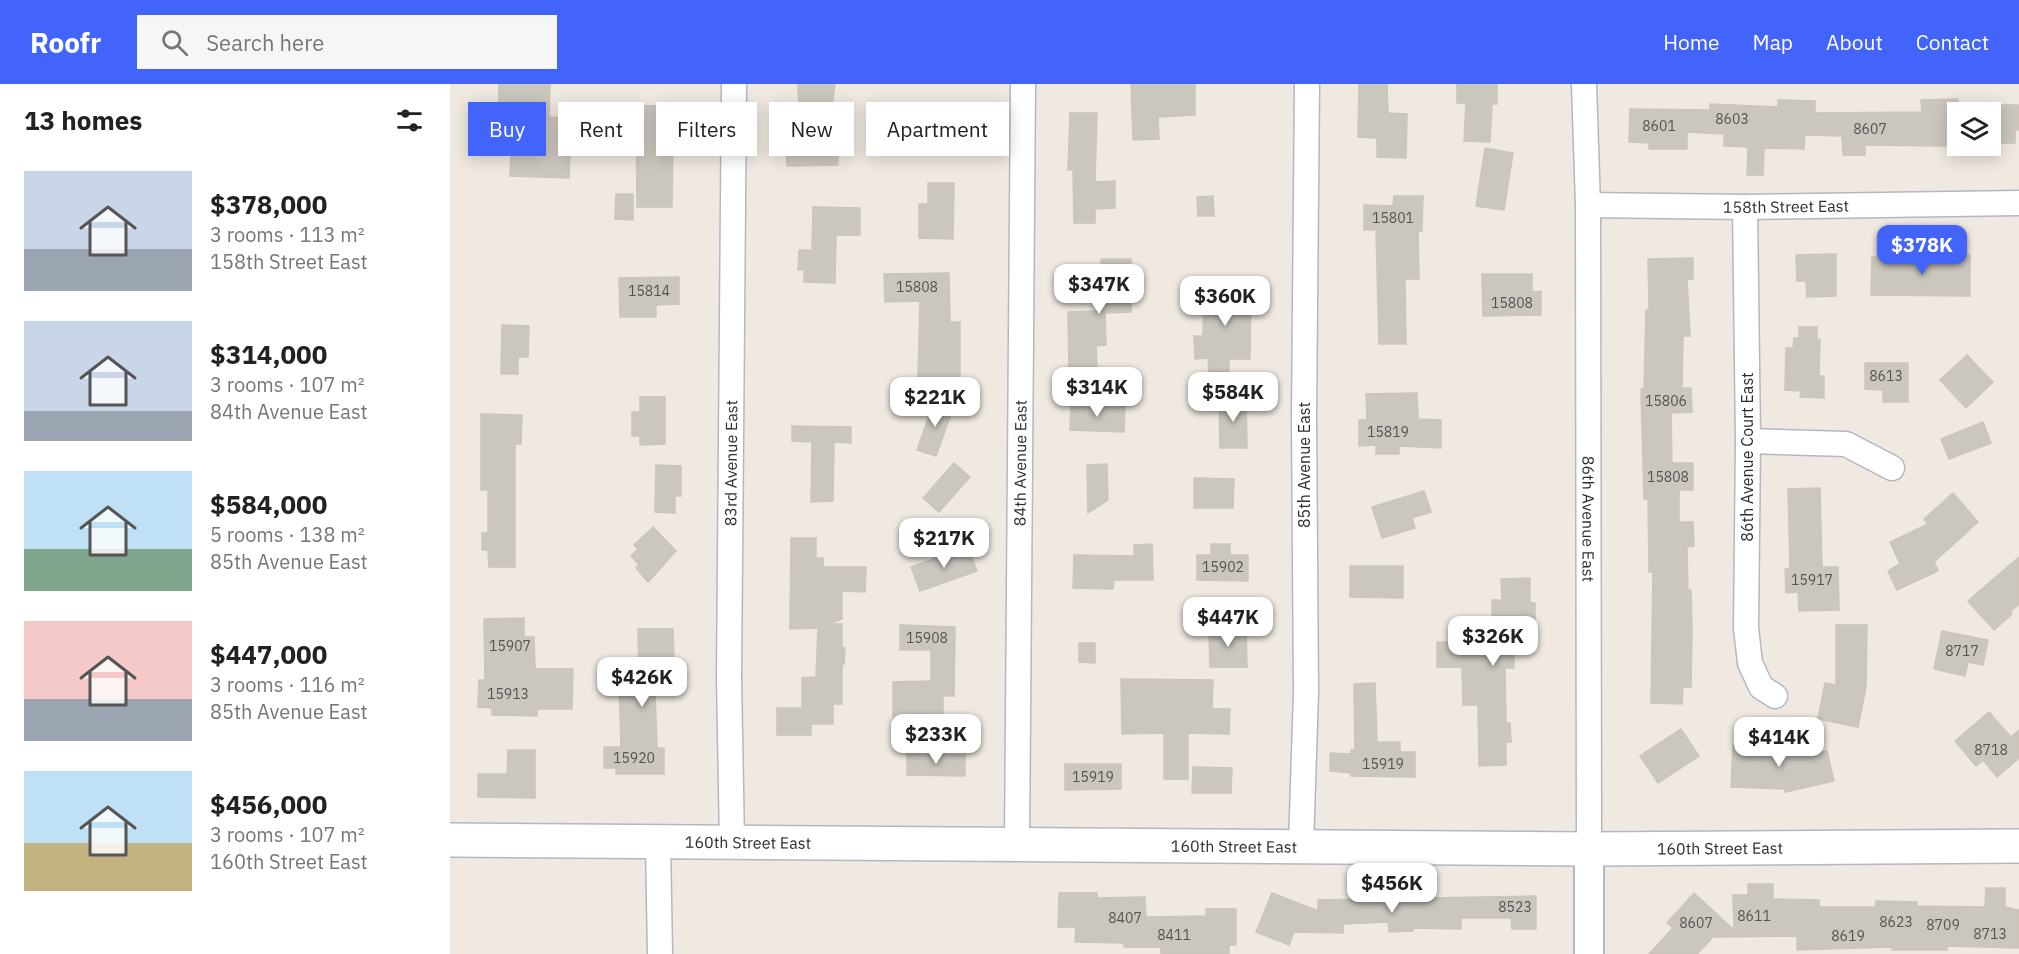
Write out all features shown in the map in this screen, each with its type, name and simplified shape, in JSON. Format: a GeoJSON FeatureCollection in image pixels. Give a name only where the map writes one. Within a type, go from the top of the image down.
{"type":"FeatureCollection","features":[{"type":"Feature","properties":{"kind":"main road","name":"160th Street East"},"geometry":{"type":"LineString","coordinates":[[450,840],[1589,849],[2019,846]]}},
{"type":"Feature","properties":{"kind":"street","name":"83rd Avenue East"},"geometry":{"type":"LineString","coordinates":[[732,843],[729,676],[734,84]]}},
{"type":"Feature","properties":{"kind":"street","name":"84th Avenue East"},"geometry":{"type":"LineString","coordinates":[[1017,843],[1023,84]]}},
{"type":"Feature","properties":{"kind":"street","name":"85th Avenue East"},"geometry":{"type":"LineString","coordinates":[[1301,846],[1306,692],[1304,417],[1307,84]]}},
{"type":"Feature","properties":{"kind":"street","name":"86th Avenue East"},"geometry":{"type":"LineString","coordinates":[[1584,84],[1588,205],[1589,954]]}},
{"type":"Feature","properties":{"kind":"street","name":"158th Street East"},"geometry":{"type":"LineString","coordinates":[[1588,205],[1745,207],[2019,203]]}},
{"type":"Feature","properties":{"kind":"street","name":"86th Avenue Court East"},"geometry":{"type":"LineString","coordinates":[[1745,207],[1748,441],[1746,628],[1750,663],[1761,687],[1775,696]]}},
{"type":"Feature","properties":{"kind":"street"},"geometry":{"type":"LineString","coordinates":[[1748,441],[1846,444],[1892,468]]}},
{"type":"Feature","properties":{"kind":"street"},"geometry":{"type":"LineString","coordinates":[[658,842],[660,954]]}},
{"type":"Feature","properties":{"kind":"building"},"geometry":{"type":"Polygon","coordinates":[[[499,84],[550,84],[549,117],[558,117],[558,156],[570,156],[569,178],[510,176],[511,156],[546,156],[546,102],[498,102],[499,84]]]}},
{"type":"Feature","properties":{"kind":"building"},"geometry":{"type":"Polygon","coordinates":[[[798,84],[835,84],[833,102],[799,102],[798,84]]]}},
{"type":"Feature","properties":{"kind":"building"},"geometry":{"type":"Polygon","coordinates":[[[1131,84],[1195,84],[1195,115],[1158,117],[1159,139],[1133,140],[1131,84]]]}},
{"type":"Feature","properties":{"kind":"building"},"geometry":{"type":"Polygon","coordinates":[[[1359,84],[1387,84],[1388,113],[1407,114],[1406,158],[1377,157],[1377,138],[1358,137],[1359,84]]]}},
{"type":"Feature","properties":{"kind":"building"},"geometry":{"type":"Polygon","coordinates":[[[1457,84],[1497,84],[1497,104],[1492,104],[1490,142],[1464,141],[1466,103],[1457,103],[1457,84]]]}},
{"type":"Feature","properties":{"kind":"building"},"geometry":{"type":"Polygon","coordinates":[[[1958,99],[1958,102],[1947,102],[1946,146],[1865,145],[1865,155],[1843,155],[1842,136],[1805,135],[1804,149],[1764,148],[1763,175],[1747,175],[1748,147],[1724,146],[1724,134],[1687,132],[1687,149],[1649,149],[1649,143],[1629,142],[1630,109],[1710,110],[1710,104],[1778,107],[1778,100],[1815,101],[1815,113],[1922,112],[1921,100],[1958,99]]]}},
{"type":"Feature","properties":{"kind":"building"},"geometry":{"type":"Polygon","coordinates":[[[2001,105],[2019,105],[2019,130],[2015,130],[2015,143],[2001,143],[2001,105]]]}},
{"type":"Feature","properties":{"kind":"building"},"geometry":{"type":"Polygon","coordinates":[[[644,106],[656,106],[656,156],[673,156],[672,207],[637,207],[636,156],[644,156],[644,106]]]}},
{"type":"Feature","properties":{"kind":"building"},"geometry":{"type":"Polygon","coordinates":[[[1070,113],[1097,113],[1095,182],[1115,181],[1115,208],[1095,209],[1095,223],[1074,223],[1073,170],[1068,170],[1070,113]]]}},
{"type":"Feature","properties":{"kind":"building"},"geometry":{"type":"Polygon","coordinates":[[[1485,148],[1513,153],[1504,210],[1476,206],[1485,148]]]}},
{"type":"Feature","properties":{"kind":"building"},"geometry":{"type":"Polygon","coordinates":[[[787,156],[838,156],[838,165],[787,166],[787,156]]]}},
{"type":"Feature","properties":{"kind":"building"},"geometry":{"type":"Polygon","coordinates":[[[928,183],[954,183],[953,239],[919,238],[919,204],[928,204],[928,183]]]}},
{"type":"Feature","properties":{"kind":"building"},"geometry":{"type":"Polygon","coordinates":[[[616,194],[633,194],[633,220],[615,219],[616,194]]]}},
{"type":"Feature","properties":{"kind":"building"},"geometry":{"type":"Polygon","coordinates":[[[1213,196],[1214,216],[1198,216],[1197,197],[1213,196]]]}},
{"type":"Feature","properties":{"kind":"building"},"geometry":{"type":"Polygon","coordinates":[[[1394,196],[1423,196],[1422,231],[1418,231],[1419,279],[1405,279],[1406,344],[1379,344],[1376,230],[1364,230],[1364,205],[1393,206],[1394,196]]]}},
{"type":"Feature","properties":{"kind":"building"},"geometry":{"type":"Polygon","coordinates":[[[813,207],[860,208],[860,235],[836,235],[835,283],[804,282],[804,270],[798,270],[799,250],[812,250],[813,207]]]}},
{"type":"Feature","properties":{"kind":"building"},"geometry":{"type":"Polygon","coordinates":[[[1836,254],[1836,296],[1807,297],[1806,281],[1797,281],[1796,255],[1836,254]]]}},
{"type":"Feature","properties":{"kind":"building"},"geometry":{"type":"Polygon","coordinates":[[[1931,255],[1970,255],[1970,296],[1871,295],[1872,257],[1931,259],[1931,255]]]}},
{"type":"Feature","properties":{"kind":"building"},"geometry":{"type":"Polygon","coordinates":[[[1693,258],[1693,279],[1687,279],[1690,336],[1683,336],[1682,388],[1691,388],[1692,412],[1671,413],[1672,463],[1693,463],[1693,490],[1679,490],[1679,522],[1693,522],[1694,546],[1687,547],[1688,590],[1691,590],[1691,687],[1683,687],[1682,704],[1651,703],[1653,572],[1649,572],[1648,499],[1644,499],[1641,389],[1644,389],[1646,310],[1649,310],[1648,259],[1693,258]]]}},
{"type":"Feature","properties":{"kind":"building"},"geometry":{"type":"Polygon","coordinates":[[[1101,259],[1131,259],[1131,312],[1105,313],[1106,345],[1096,346],[1097,371],[1069,371],[1068,312],[1102,311],[1101,259]]]}},
{"type":"Feature","properties":{"kind":"building"},"geometry":{"type":"Polygon","coordinates":[[[949,273],[950,322],[960,322],[960,379],[918,378],[920,301],[885,302],[884,274],[949,273]]]}},
{"type":"Feature","properties":{"kind":"building"},"geometry":{"type":"Polygon","coordinates":[[[1482,274],[1532,274],[1532,292],[1541,291],[1541,315],[1483,316],[1482,274]]]}},
{"type":"Feature","properties":{"kind":"building"},"geometry":{"type":"Polygon","coordinates":[[[679,277],[679,304],[656,305],[656,317],[620,317],[619,278],[679,277]]]}},
{"type":"Feature","properties":{"kind":"building"},"geometry":{"type":"Polygon","coordinates":[[[1204,285],[1251,287],[1250,359],[1229,359],[1229,372],[1209,372],[1208,358],[1195,359],[1194,336],[1203,336],[1204,285]]]}},
{"type":"Feature","properties":{"kind":"building"},"geometry":{"type":"Polygon","coordinates":[[[502,325],[529,326],[528,357],[518,357],[518,374],[501,374],[502,325]]]}},
{"type":"Feature","properties":{"kind":"building"},"geometry":{"type":"Polygon","coordinates":[[[1799,327],[1817,327],[1817,339],[1820,339],[1819,376],[1824,376],[1824,398],[1800,397],[1801,391],[1785,390],[1786,348],[1793,348],[1794,338],[1799,338],[1799,327]]]}},
{"type":"Feature","properties":{"kind":"building"},"geometry":{"type":"Polygon","coordinates":[[[1967,355],[1993,382],[1966,408],[1940,380],[1967,355]]]}},
{"type":"Feature","properties":{"kind":"building"},"geometry":{"type":"Polygon","coordinates":[[[1865,363],[1908,363],[1908,402],[1883,402],[1883,390],[1865,389],[1865,363]]]}},
{"type":"Feature","properties":{"kind":"building"},"geometry":{"type":"Polygon","coordinates":[[[1417,393],[1418,419],[1441,420],[1441,448],[1399,446],[1399,454],[1376,454],[1376,445],[1359,446],[1359,420],[1367,420],[1366,394],[1417,393]]]}},
{"type":"Feature","properties":{"kind":"building"},"geometry":{"type":"Polygon","coordinates":[[[640,397],[665,397],[665,444],[640,445],[640,436],[632,436],[632,412],[640,412],[640,397]]]}},
{"type":"Feature","properties":{"kind":"building"},"geometry":{"type":"Polygon","coordinates":[[[1246,398],[1247,448],[1220,448],[1219,399],[1246,398]]]}},
{"type":"Feature","properties":{"kind":"building"},"geometry":{"type":"Polygon","coordinates":[[[935,399],[954,406],[936,456],[917,450],[935,399]]]}},
{"type":"Feature","properties":{"kind":"building"},"geometry":{"type":"Polygon","coordinates":[[[1071,403],[1125,405],[1124,432],[1070,430],[1071,403]]]}},
{"type":"Feature","properties":{"kind":"building"},"geometry":{"type":"Polygon","coordinates":[[[481,414],[522,415],[521,444],[515,444],[515,567],[489,567],[488,550],[482,550],[482,533],[488,533],[488,490],[481,490],[481,414]]]}},
{"type":"Feature","properties":{"kind":"building"},"geometry":{"type":"Polygon","coordinates":[[[1983,422],[1991,443],[1949,459],[1941,439],[1983,422]]]}},
{"type":"Feature","properties":{"kind":"building"},"geometry":{"type":"Polygon","coordinates":[[[792,426],[851,427],[851,443],[834,442],[833,501],[811,502],[812,442],[792,441],[792,426]]]}},
{"type":"Feature","properties":{"kind":"building"},"geometry":{"type":"Polygon","coordinates":[[[954,463],[970,477],[939,512],[923,498],[954,463]]]}},
{"type":"Feature","properties":{"kind":"building"},"geometry":{"type":"Polygon","coordinates":[[[1107,464],[1108,500],[1088,513],[1087,465],[1107,464]]]}},
{"type":"Feature","properties":{"kind":"building"},"geometry":{"type":"Polygon","coordinates":[[[656,465],[681,466],[681,496],[675,496],[675,513],[655,512],[656,465]]]}},
{"type":"Feature","properties":{"kind":"building"},"geometry":{"type":"Polygon","coordinates":[[[1194,478],[1234,479],[1233,508],[1194,508],[1194,478]]]}},
{"type":"Feature","properties":{"kind":"building"},"geometry":{"type":"Polygon","coordinates":[[[1820,488],[1822,567],[1838,567],[1839,610],[1799,611],[1798,592],[1786,593],[1785,569],[1790,568],[1788,489],[1820,488]]]}},
{"type":"Feature","properties":{"kind":"building"},"geometry":{"type":"Polygon","coordinates":[[[1424,491],[1431,512],[1412,518],[1415,528],[1382,538],[1372,507],[1424,491]]]}},
{"type":"Feature","properties":{"kind":"building"},"geometry":{"type":"Polygon","coordinates":[[[1953,493],[1978,522],[1934,562],[1938,571],[1897,590],[1888,571],[1900,564],[1890,542],[1928,524],[1924,519],[1953,493]]]}},
{"type":"Feature","properties":{"kind":"building"},"geometry":{"type":"Polygon","coordinates":[[[653,527],[676,551],[648,582],[636,568],[639,565],[631,556],[638,549],[634,545],[653,527]]]}},
{"type":"Feature","properties":{"kind":"building"},"geometry":{"type":"Polygon","coordinates":[[[791,538],[816,538],[816,558],[823,558],[823,567],[866,567],[865,592],[842,591],[842,619],[828,624],[842,624],[842,647],[845,648],[844,664],[842,664],[842,704],[833,704],[833,724],[811,724],[811,735],[777,735],[777,708],[802,708],[802,678],[816,677],[818,628],[790,629],[791,538]]]}},
{"type":"Feature","properties":{"kind":"building"},"geometry":{"type":"Polygon","coordinates":[[[1152,544],[1153,580],[1114,580],[1113,589],[1073,588],[1074,555],[1134,556],[1134,545],[1152,544]]]}},
{"type":"Feature","properties":{"kind":"building"},"geometry":{"type":"Polygon","coordinates":[[[1211,544],[1230,544],[1230,555],[1248,555],[1248,581],[1197,580],[1197,555],[1211,555],[1211,544]]]}},
{"type":"Feature","properties":{"kind":"building"},"geometry":{"type":"Polygon","coordinates":[[[968,547],[977,571],[920,591],[911,567],[968,547]]]}},
{"type":"Feature","properties":{"kind":"building"},"geometry":{"type":"Polygon","coordinates":[[[2019,557],[2019,604],[2010,612],[2012,614],[1994,630],[1968,601],[2019,557]]]}},
{"type":"Feature","properties":{"kind":"building"},"geometry":{"type":"Polygon","coordinates":[[[1350,566],[1403,566],[1403,598],[1350,597],[1350,566]]]}},
{"type":"Feature","properties":{"kind":"building"},"geometry":{"type":"Polygon","coordinates":[[[1530,578],[1530,603],[1535,603],[1535,627],[1530,627],[1530,638],[1514,638],[1514,668],[1505,668],[1506,723],[1510,723],[1511,742],[1506,742],[1506,765],[1479,766],[1478,705],[1463,705],[1462,667],[1437,667],[1437,642],[1492,643],[1492,600],[1502,600],[1501,579],[1530,578]]]}},
{"type":"Feature","properties":{"kind":"building"},"geometry":{"type":"Polygon","coordinates":[[[524,618],[524,637],[534,637],[535,669],[573,669],[572,709],[537,709],[537,716],[492,715],[492,708],[478,707],[479,680],[485,680],[484,619],[524,618]]]}},
{"type":"Feature","properties":{"kind":"building"},"geometry":{"type":"Polygon","coordinates":[[[900,625],[955,627],[954,696],[943,696],[943,716],[926,716],[926,723],[893,724],[893,682],[931,681],[931,650],[900,650],[900,625]]]}},
{"type":"Feature","properties":{"kind":"building"},"geometry":{"type":"Polygon","coordinates":[[[1836,625],[1867,625],[1866,687],[1858,727],[1818,719],[1825,683],[1836,685],[1836,625]]]}},
{"type":"Feature","properties":{"kind":"building"},"geometry":{"type":"Polygon","coordinates":[[[1209,628],[1246,628],[1247,667],[1210,667],[1209,628]]]}},
{"type":"Feature","properties":{"kind":"building"},"geometry":{"type":"Polygon","coordinates":[[[638,629],[673,629],[674,661],[667,661],[667,690],[655,690],[657,748],[664,748],[664,774],[616,774],[616,768],[604,768],[604,747],[621,747],[619,676],[639,676],[638,629]]]}},
{"type":"Feature","properties":{"kind":"building"},"geometry":{"type":"Polygon","coordinates":[[[1942,631],[1988,640],[1983,665],[1968,662],[1965,676],[1934,669],[1942,631]]]}},
{"type":"Feature","properties":{"kind":"building"},"geometry":{"type":"Polygon","coordinates":[[[1079,643],[1095,643],[1095,663],[1079,662],[1079,643]]]}},
{"type":"Feature","properties":{"kind":"building"},"geometry":{"type":"Polygon","coordinates":[[[1121,679],[1213,680],[1212,709],[1230,709],[1229,734],[1188,733],[1188,779],[1164,779],[1164,733],[1122,734],[1121,679]]]}},
{"type":"Feature","properties":{"kind":"building"},"geometry":{"type":"Polygon","coordinates":[[[1375,683],[1377,742],[1400,742],[1400,752],[1415,752],[1415,777],[1351,776],[1351,773],[1330,771],[1330,753],[1351,754],[1351,750],[1355,750],[1354,684],[1375,683]]]}},
{"type":"Feature","properties":{"kind":"building"},"geometry":{"type":"Polygon","coordinates":[[[1989,712],[2011,737],[2019,730],[2019,758],[1997,777],[1983,760],[1976,766],[1955,741],[1989,712]]]}},
{"type":"Feature","properties":{"kind":"building"},"geometry":{"type":"Polygon","coordinates":[[[1681,729],[1699,756],[1658,783],[1640,756],[1681,729]]]}},
{"type":"Feature","properties":{"kind":"building"},"geometry":{"type":"Polygon","coordinates":[[[1800,742],[1803,757],[1827,751],[1834,781],[1785,792],[1785,789],[1731,787],[1733,745],[1777,747],[1800,742]]]}},
{"type":"Feature","properties":{"kind":"building"},"geometry":{"type":"Polygon","coordinates":[[[508,750],[535,750],[535,798],[478,797],[478,774],[507,774],[508,750]]]}},
{"type":"Feature","properties":{"kind":"building"},"geometry":{"type":"Polygon","coordinates":[[[907,754],[965,755],[965,776],[907,775],[907,754]]]}},
{"type":"Feature","properties":{"kind":"building"},"geometry":{"type":"Polygon","coordinates":[[[1065,764],[1121,764],[1121,789],[1065,790],[1065,764]]]}},
{"type":"Feature","properties":{"kind":"building"},"geometry":{"type":"Polygon","coordinates":[[[1193,767],[1232,768],[1231,793],[1192,793],[1193,767]]]}},
{"type":"Feature","properties":{"kind":"building"},"geometry":{"type":"Polygon","coordinates":[[[1748,884],[1773,884],[1773,899],[1819,900],[1819,907],[1875,907],[1876,901],[1917,902],[1917,906],[1985,907],[1986,888],[2005,888],[2005,907],[2019,910],[2019,948],[1947,946],[1947,950],[1892,950],[1892,947],[1797,950],[1797,936],[1713,937],[1697,954],[1649,954],[1673,928],[1667,923],[1694,893],[1734,930],[1733,895],[1748,895],[1748,884]]]}},
{"type":"Feature","properties":{"kind":"building"},"geometry":{"type":"Polygon","coordinates":[[[1059,893],[1097,893],[1097,898],[1145,897],[1146,917],[1206,916],[1206,909],[1236,909],[1236,945],[1229,945],[1229,954],[1161,954],[1161,947],[1124,947],[1124,943],[1075,942],[1076,927],[1058,927],[1059,893]]]}},
{"type":"Feature","properties":{"kind":"building"},"geometry":{"type":"Polygon","coordinates":[[[1272,893],[1318,911],[1318,900],[1536,896],[1536,929],[1512,929],[1511,918],[1461,918],[1461,929],[1413,928],[1413,931],[1389,932],[1388,922],[1343,924],[1343,933],[1294,932],[1289,945],[1256,932],[1272,893]]]}}]}
